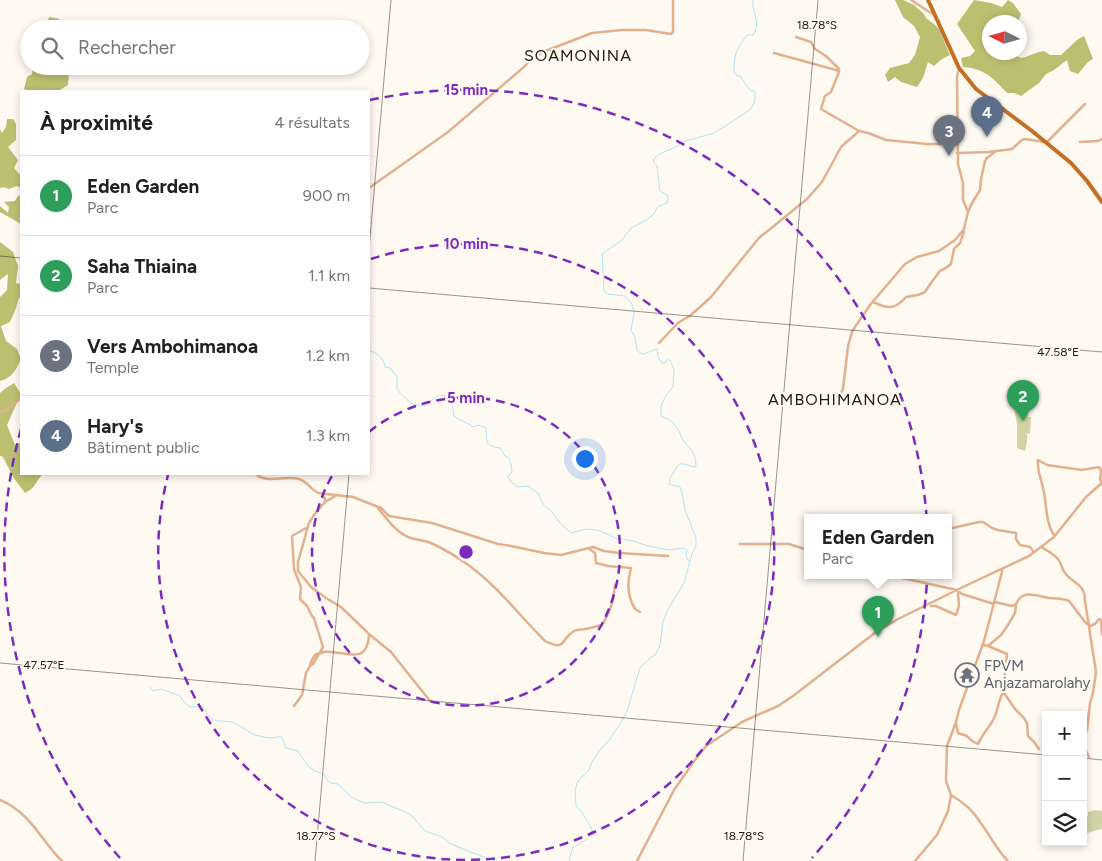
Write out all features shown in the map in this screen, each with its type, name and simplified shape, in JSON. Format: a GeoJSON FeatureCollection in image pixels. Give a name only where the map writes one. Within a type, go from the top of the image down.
{"type":"FeatureCollection","features":[{"type":"Feature","properties":{"kind":"main road"},"geometry":{"type":"LineString","coordinates":[[928,0],[959,68],[976,89],[1071,163],[1102,202]]}},
{"type":"Feature","properties":{"kind":"street"},"geometry":{"type":"LineString","coordinates":[[370,187],[448,132],[472,113],[530,60],[542,52],[592,32],[646,30],[671,34],[673,30],[673,0]]}},
{"type":"Feature","properties":{"kind":"street"},"geometry":{"type":"LineString","coordinates":[[911,0],[937,18]]}},
{"type":"Feature","properties":{"kind":"street"},"geometry":{"type":"LineString","coordinates":[[796,37],[811,42],[815,49],[826,56],[839,69],[831,92],[825,96],[821,110],[859,131],[886,140],[927,144],[958,144]]}},
{"type":"Feature","properties":{"kind":"street"},"geometry":{"type":"LineString","coordinates":[[774,53],[839,72]]}},
{"type":"Feature","properties":{"kind":"street"},"geometry":{"type":"LineString","coordinates":[[959,68],[957,152],[963,200],[968,212]]}},
{"type":"Feature","properties":{"kind":"street"},"geometry":{"type":"LineString","coordinates":[[957,152],[1014,148],[1024,139],[1048,141],[1085,104]]}},
{"type":"Feature","properties":{"kind":"street"},"geometry":{"type":"LineString","coordinates":[[659,343],[678,323],[691,315],[712,297],[759,238],[807,199],[822,182],[841,147],[859,131]]}},
{"type":"Feature","properties":{"kind":"street"},"geometry":{"type":"LineString","coordinates":[[1080,142],[1102,139]]}},
{"type":"Feature","properties":{"kind":"street"},"geometry":{"type":"LineString","coordinates":[[836,396],[843,389],[848,346],[852,332],[864,313],[905,264],[917,257],[938,251],[955,240],[964,229],[968,212],[980,190],[985,161],[998,150]]}},
{"type":"Feature","properties":{"kind":"street"},"geometry":{"type":"LineString","coordinates":[[873,302],[892,307],[900,304],[906,297],[926,292],[928,285],[932,283],[941,271],[951,264],[954,251],[960,243],[964,232]]}},
{"type":"Feature","properties":{"kind":"street"},"geometry":{"type":"LineString","coordinates":[[0,412],[8,409],[20,399]]}},
{"type":"Feature","properties":{"kind":"street"},"geometry":{"type":"LineString","coordinates":[[637,861],[674,790],[706,746],[742,722],[778,706],[876,632],[898,619],[1034,553],[1054,537],[1079,506],[1102,483],[1100,467],[1082,470],[1047,465],[1038,460],[1038,472],[1043,487],[1050,529],[1054,537]]}},
{"type":"Feature","properties":{"kind":"street"},"geometry":{"type":"LineString","coordinates":[[257,475],[262,479],[295,478],[306,482],[314,491],[353,497],[377,506],[389,516],[432,523],[498,544],[544,553],[561,554],[593,547],[618,553],[668,556]]}},
{"type":"Feature","properties":{"kind":"street"},"geometry":{"type":"LineString","coordinates":[[321,492],[325,502]]}},
{"type":"Feature","properties":{"kind":"street"},"geometry":{"type":"LineString","coordinates":[[298,579],[298,562],[308,527],[314,515],[325,502],[338,495]]}},
{"type":"Feature","properties":{"kind":"street"},"geometry":{"type":"LineString","coordinates":[[377,506],[393,526],[409,538],[431,543],[470,566],[494,587],[545,640],[552,644],[562,644],[576,630],[602,625],[614,602],[615,585]]}},
{"type":"Feature","properties":{"kind":"street"},"geometry":{"type":"LineString","coordinates":[[952,528],[983,522],[992,528],[1016,533],[1016,539],[1020,545],[1030,547],[1034,553]]}},
{"type":"Feature","properties":{"kind":"street"},"geometry":{"type":"LineString","coordinates":[[308,527],[292,536],[294,569],[301,587],[300,599],[314,618],[323,644],[320,653]]}},
{"type":"Feature","properties":{"kind":"street"},"geometry":{"type":"LineString","coordinates":[[740,544],[789,544],[804,549]]}},
{"type":"Feature","properties":{"kind":"street"},"geometry":{"type":"LineString","coordinates":[[1041,547],[1059,559],[1064,572],[1078,584],[1085,595],[1096,672],[1084,741],[1089,757]]}},
{"type":"Feature","properties":{"kind":"street"},"geometry":{"type":"LineString","coordinates":[[588,548],[595,553],[596,563],[631,568],[628,580],[630,600],[635,609],[640,612]]}},
{"type":"Feature","properties":{"kind":"street"},"geometry":{"type":"LineString","coordinates":[[915,861],[937,835],[948,812],[951,795],[946,782],[947,746],[983,644],[1003,568]]}},
{"type":"Feature","properties":{"kind":"street"},"geometry":{"type":"LineString","coordinates":[[298,571],[311,586],[341,607],[391,652],[430,701]]}},
{"type":"Feature","properties":{"kind":"street"},"geometry":{"type":"LineString","coordinates":[[906,579],[957,591],[994,604],[995,602],[1012,606],[1016,604]]}},
{"type":"Feature","properties":{"kind":"street"},"geometry":{"type":"LineString","coordinates":[[931,606],[936,606],[956,615],[959,606],[957,591]]}},
{"type":"Feature","properties":{"kind":"street"},"geometry":{"type":"LineString","coordinates":[[988,646],[1001,635],[1015,612],[1016,604],[1021,597],[1026,595],[1063,598],[1069,601],[1084,622],[1090,626]]}},
{"type":"Feature","properties":{"kind":"street"},"geometry":{"type":"LineString","coordinates":[[1090,626],[1099,619],[1101,620],[1102,634]]}},
{"type":"Feature","properties":{"kind":"street"},"geometry":{"type":"LineString","coordinates":[[294,706],[302,695],[306,672],[316,654],[327,652],[359,654],[367,648],[369,634]]}},
{"type":"Feature","properties":{"kind":"street"},"geometry":{"type":"LineString","coordinates":[[956,722],[958,733],[967,736],[978,744],[995,716],[1003,691],[1007,654],[983,644]]}},
{"type":"Feature","properties":{"kind":"street"},"geometry":{"type":"LineString","coordinates":[[1003,691],[1015,709],[1024,718],[1027,723],[1028,736],[1039,749]]}},
{"type":"Feature","properties":{"kind":"street"},"geometry":{"type":"LineString","coordinates":[[951,795],[968,808],[981,822],[996,847],[1008,861]]}},
{"type":"Feature","properties":{"kind":"street"},"geometry":{"type":"LineString","coordinates":[[0,800],[16,808],[27,818],[62,861]]}},
{"type":"Feature","properties":{"kind":"green space"},"geometry":{"type":"Polygon","coordinates":[[[895,0],[903,0],[914,5],[939,29],[950,55],[934,66],[928,62],[923,78],[917,87],[901,82],[895,77],[888,82],[885,75],[890,68],[909,63],[915,55],[920,37],[914,26],[903,17],[895,0]]]}},
{"type":"Feature","properties":{"kind":"green space"},"geometry":{"type":"Polygon","coordinates":[[[974,0],[1002,7],[1008,0],[1013,3],[1021,15],[982,15],[982,60],[1027,60],[1027,56],[1044,51],[1050,55],[1061,55],[1084,36],[1093,59],[1078,74],[1070,71],[1067,60],[1046,74],[1039,83],[1021,96],[1007,93],[988,75],[977,69],[963,67],[961,58],[970,56],[975,51],[957,24],[974,0]]]}},
{"type":"Feature","properties":{"kind":"green space"},"geometry":{"type":"Polygon","coordinates":[[[50,17],[59,20],[48,20],[50,17]]]}},
{"type":"Feature","properties":{"kind":"green space"},"geometry":{"type":"Polygon","coordinates":[[[30,75],[69,75],[68,85],[60,90],[24,89],[27,77],[30,75]]]}},
{"type":"Feature","properties":{"kind":"green space"},"geometry":{"type":"Polygon","coordinates":[[[7,119],[13,119],[16,124],[16,140],[8,147],[18,160],[14,168],[20,175],[20,188],[17,186],[9,189],[0,188],[0,129],[2,133],[6,127],[7,119]]]}},
{"type":"Feature","properties":{"kind":"green space"},"geometry":{"type":"Polygon","coordinates":[[[20,196],[20,223],[0,212],[0,206],[8,213],[9,207],[4,202],[15,201],[20,196]]]}},
{"type":"Feature","properties":{"kind":"green space"},"geometry":{"type":"Polygon","coordinates":[[[0,242],[13,252],[18,266],[16,283],[20,284],[20,298],[10,322],[1,326],[6,341],[17,349],[20,361],[8,378],[0,381],[0,297],[7,290],[8,274],[0,280],[0,242]]]}},
{"type":"Feature","properties":{"kind":"green space"},"geometry":{"type":"Polygon","coordinates":[[[14,383],[20,392],[7,425],[15,445],[20,443],[20,475],[42,475],[34,486],[25,493],[13,477],[3,457],[0,456],[0,393],[14,383]]]}},
{"type":"Feature","properties":{"kind":"green space"},"geometry":{"type":"Polygon","coordinates":[[[1015,390],[1029,397],[1026,410],[1028,411],[1028,417],[1031,417],[1030,433],[1027,434],[1025,451],[1017,448],[1017,424],[1012,398],[1016,398],[1015,390]]]}},
{"type":"Feature","properties":{"kind":"green space"},"geometry":{"type":"Polygon","coordinates":[[[1102,811],[1102,829],[1087,833],[1088,812],[1102,811]]]}},
{"type":"Feature","properties":{"kind":"waterway"},"geometry":{"type":"LineString","coordinates":[[569,861],[573,847],[587,839],[592,831],[591,826],[576,806],[575,790],[578,781],[589,770],[599,751],[620,724],[627,711],[640,668],[656,654],[660,645],[663,622],[667,611],[684,583],[696,545],[696,538],[685,510],[680,487],[669,484],[670,478],[679,464],[696,466],[693,453],[684,442],[676,427],[670,420],[661,416],[661,406],[666,395],[673,387],[674,370],[670,360],[662,363],[658,357],[657,349],[643,354],[637,350],[635,337],[631,330],[634,313],[632,304],[625,296],[607,294],[604,290],[602,254],[622,240],[631,228],[654,214],[659,206],[667,203],[667,195],[660,191],[657,166],[653,160],[656,157],[679,145],[679,143],[714,133],[751,109],[755,100],[755,92],[749,89],[740,76],[737,76],[734,72],[734,66],[736,52],[740,44],[747,35],[753,35],[756,30],[753,0]]}},
{"type":"Feature","properties":{"kind":"waterway"},"geometry":{"type":"LineString","coordinates":[[370,351],[382,358],[385,367],[390,368],[397,377],[397,389],[411,403],[425,406],[437,396],[445,396],[452,404],[454,416],[473,427],[479,425],[486,428],[487,442],[491,446],[500,448],[505,456],[509,458],[512,472],[508,476],[510,481],[518,487],[528,486],[538,493],[543,504],[571,533],[586,529],[597,530],[615,538],[648,546],[669,550],[684,548],[687,550],[686,556],[689,561]]}},
{"type":"Feature","properties":{"kind":"waterway"},"geometry":{"type":"LineString","coordinates":[[150,687],[153,691],[161,689],[180,696],[190,707],[200,706],[206,710],[210,718],[216,721],[234,723],[255,735],[269,738],[282,737],[286,748],[298,751],[308,766],[324,774],[326,779],[331,783],[338,784],[350,796],[365,803],[384,803],[405,812],[411,815],[425,831],[442,837],[449,843],[463,849],[497,861]]}},
{"type":"Feature","properties":{"kind":"place","name":"Hary's"},"geometry":{"type":"Point","coordinates":[987,137]}},
{"type":"Feature","properties":{"kind":"place","name":"Vers Ambohimanoa"},"geometry":{"type":"Point","coordinates":[949,156]}},
{"type":"Feature","properties":{"kind":"place","name":"Saha Thiaina"},"geometry":{"type":"Point","coordinates":[1023,421]}},
{"type":"Feature","properties":{"kind":"place","name":"Eden Garden"},"geometry":{"type":"Point","coordinates":[878,637]}},
{"type":"Feature","properties":{"kind":"place","name":"FPVM Anjazamarolahy"},"geometry":{"type":"Point","coordinates":[967,675]}},
{"type":"Feature","properties":{"kind":"district","name":"SOAMONINA"},"geometry":{"type":"Point","coordinates":[578,55]}},
{"type":"Feature","properties":{"kind":"district","name":"AMBOHIMANOA"},"geometry":{"type":"Point","coordinates":[835,399]}}]}
